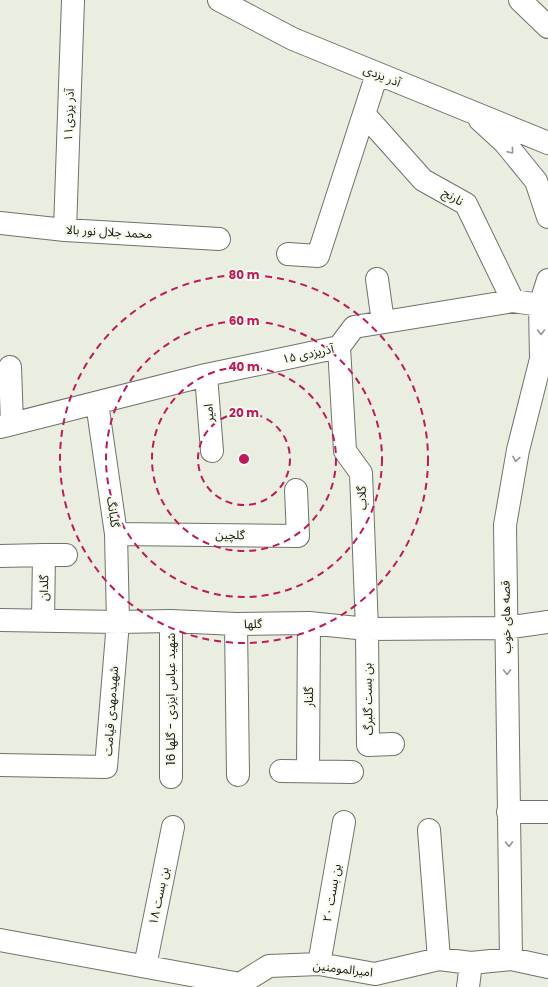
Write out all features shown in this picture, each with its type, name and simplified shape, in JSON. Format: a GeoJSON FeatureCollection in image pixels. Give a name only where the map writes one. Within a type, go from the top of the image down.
{"type":"FeatureCollection","features":[{"type":"Feature","properties":{"kind":"street","name":"آذر یزدی۱۱"},"geometry":{"type":"LineString","coordinates":[[65,230],[73,0]]}},
{"type":"Feature","properties":{"kind":"street","name":"آذر یزدی"},"geometry":{"type":"LineString","coordinates":[[219,0],[293,39],[548,143]]}},
{"type":"Feature","properties":{"kind":"street"},"geometry":{"type":"LineString","coordinates":[[520,0],[548,27]]}},
{"type":"Feature","properties":{"kind":"street"},"geometry":{"type":"LineString","coordinates":[[288,254],[318,256],[377,74]]}},
{"type":"Feature","properties":{"kind":"street","name":"نارنج"},"geometry":{"type":"LineString","coordinates":[[364,114],[424,180],[466,204],[513,302]]}},
{"type":"Feature","properties":{"kind":"street"},"geometry":{"type":"LineString","coordinates":[[474,114],[505,144],[536,181],[548,217]]}},
{"type":"Feature","properties":{"kind":"street"},"geometry":{"type":"LineString","coordinates":[[522,132],[548,130]]}},
{"type":"Feature","properties":{"kind":"street","name":"محمد جلال نور بالا"},"geometry":{"type":"LineString","coordinates":[[0,223],[65,230],[219,239]]}},
{"type":"Feature","properties":{"kind":"street"},"geometry":{"type":"LineString","coordinates":[[377,279],[383,322]]}},
{"type":"Feature","properties":{"kind":"street","name":"قصه های خوب"},"geometry":{"type":"LineString","coordinates":[[511,959],[505,525],[518,450],[541,358],[540,305],[548,280]]}},
{"type":"Feature","properties":{"kind":"street","name":"۱۵ آذریزدی"},"geometry":{"type":"LineString","coordinates":[[6,426],[206,375],[339,348],[354,327],[513,302],[540,305]]}},
{"type":"Feature","properties":{"kind":"street","name":"گلاب"},"geometry":{"type":"LineString","coordinates":[[339,348],[345,451],[361,473],[367,629]]}},
{"type":"Feature","properties":{"kind":"street"},"geometry":{"type":"LineString","coordinates":[[6,426],[10,367]]}},
{"type":"Feature","properties":{"kind":"street","name":"امیر"},"geometry":{"type":"LineString","coordinates":[[206,375],[212,451]]}},
{"type":"Feature","properties":{"kind":"street","name":"گلبانگ"},"geometry":{"type":"LineString","coordinates":[[97,403],[116,534],[118,622]]}},
{"type":"Feature","properties":{"kind":"street","name":"گلچین"},"geometry":{"type":"LineString","coordinates":[[116,534],[298,536],[296,490]]}},
{"type":"Feature","properties":{"kind":"street","name":"گلدان"},"geometry":{"type":"LineString","coordinates":[[43,620],[44,555]]}},
{"type":"Feature","properties":{"kind":"street"},"geometry":{"type":"LineString","coordinates":[[0,556],[66,555]]}},
{"type":"Feature","properties":{"kind":"street","name":"گلها"},"geometry":{"type":"LineString","coordinates":[[0,620],[118,622],[171,621],[236,624],[309,623],[367,629],[506,628],[548,622]]}},
{"type":"Feature","properties":{"kind":"street","name":"شهید عباس ایزدی - گلها 16"},"geometry":{"type":"LineString","coordinates":[[171,621],[171,777]]}},
{"type":"Feature","properties":{"kind":"street","name":"شهیدمهدی قیامت"},"geometry":{"type":"LineString","coordinates":[[0,765],[106,767],[118,622]]}},
{"type":"Feature","properties":{"kind":"street","name":"گلنار"},"geometry":{"type":"LineString","coordinates":[[308,770],[309,623]]}},
{"type":"Feature","properties":{"kind":"street"},"geometry":{"type":"LineString","coordinates":[[236,624],[238,775]]}},
{"type":"Feature","properties":{"kind":"street","name":"بن بست گلبرگ"},"geometry":{"type":"LineString","coordinates":[[367,629],[368,745],[393,744]]}},
{"type":"Feature","properties":{"kind":"street"},"geometry":{"type":"LineString","coordinates":[[281,771],[308,770],[352,772]]}},
{"type":"Feature","properties":{"kind":"street"},"geometry":{"type":"LineString","coordinates":[[508,812],[548,812]]}},
{"type":"Feature","properties":{"kind":"street","name":"بن بست ۲۰"},"geometry":{"type":"LineString","coordinates":[[319,964],[344,822]]}},
{"type":"Feature","properties":{"kind":"street","name":"بن بست ۱۸"},"geometry":{"type":"LineString","coordinates":[[145,966],[173,827]]}},
{"type":"Feature","properties":{"kind":"street"},"geometry":{"type":"LineString","coordinates":[[429,830],[439,959]]}},
{"type":"Feature","properties":{"kind":"street","name":"امیرالمومنین"},"geometry":{"type":"LineString","coordinates":[[0,940],[240,984],[269,966],[319,964],[375,974],[439,959],[471,963],[511,959],[548,967]]}},
{"type":"Feature","properties":{"kind":"street"},"geometry":{"type":"LineString","coordinates":[[468,987],[471,963]]}}]}
